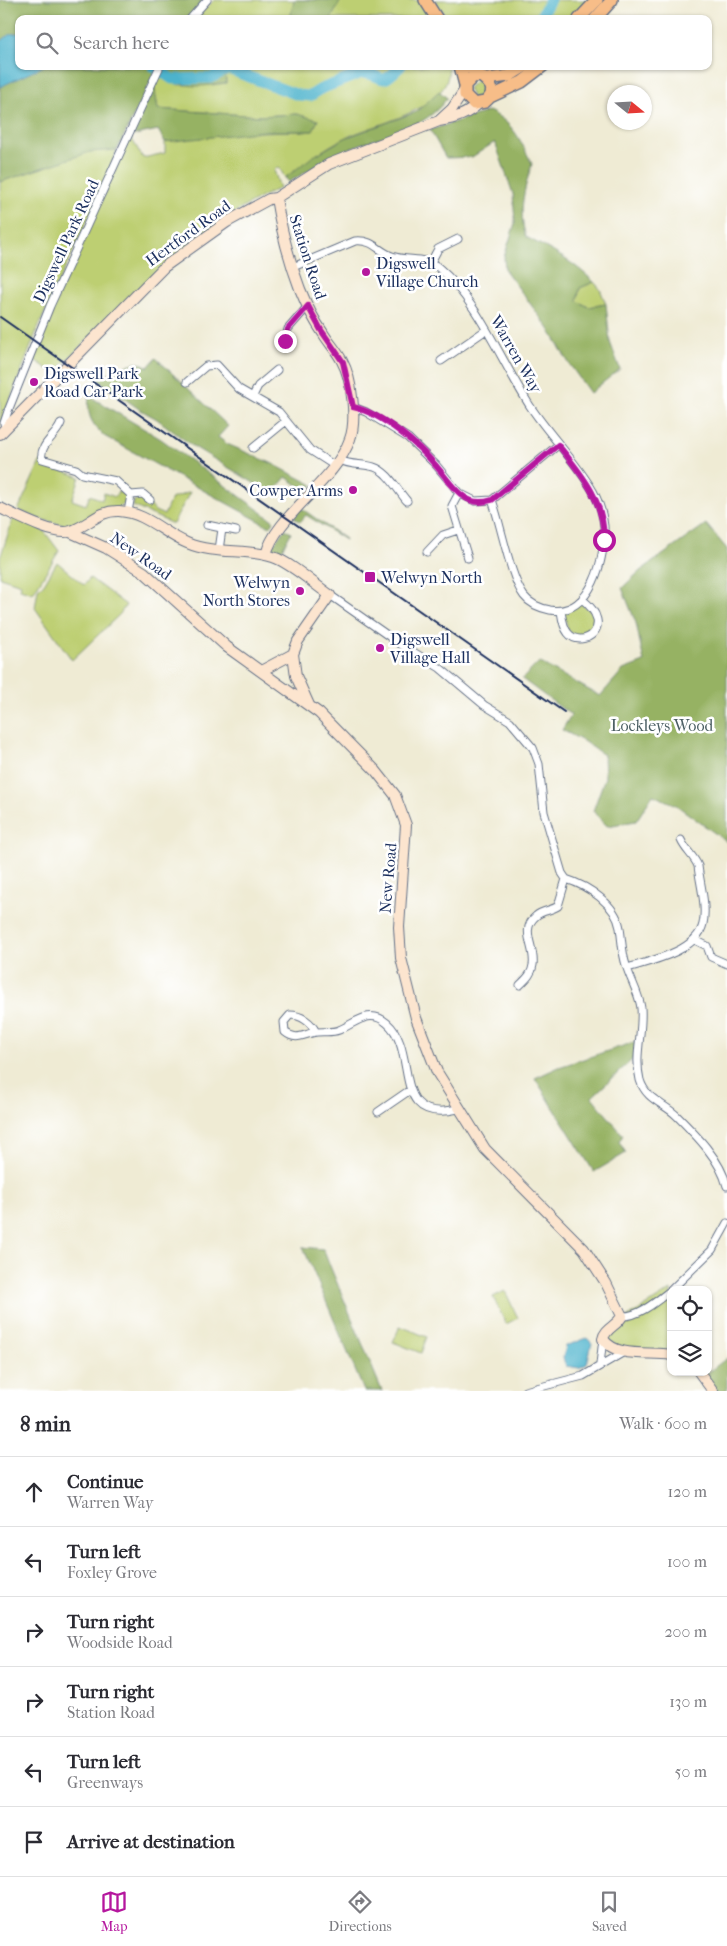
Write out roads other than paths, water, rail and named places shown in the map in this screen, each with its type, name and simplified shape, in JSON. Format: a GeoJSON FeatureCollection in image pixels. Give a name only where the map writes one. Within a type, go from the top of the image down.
{"type":"FeatureCollection","features":[{"type":"Feature","properties":{"kind":"main road"},"geometry":{"type":"LineString","coordinates":[[425,0],[434,15]]}},
{"type":"Feature","properties":{"kind":"main road"},"geometry":{"type":"LineString","coordinates":[[583,15],[597,0]]}},
{"type":"Feature","properties":{"kind":"main road"},"geometry":{"type":"LineString","coordinates":[[599,15],[612,0]]}},
{"type":"Feature","properties":{"kind":"main road"},"geometry":{"type":"LineString","coordinates":[[461,70],[467,99],[478,104],[522,82],[537,70]]}},
{"type":"Feature","properties":{"kind":"main road"},"geometry":{"type":"LineString","coordinates":[[473,70],[491,86],[490,97]]}},
{"type":"Feature","properties":{"kind":"main road"},"geometry":{"type":"LineString","coordinates":[[464,88],[473,77],[509,76],[519,70]]}},
{"type":"Feature","properties":{"kind":"street"},"geometry":{"type":"LineString","coordinates":[[194,15],[207,0]]}},
{"type":"Feature","properties":{"kind":"street","name":"Digswell Park Road"},"geometry":{"type":"LineString","coordinates":[[3,432],[8,411],[50,306],[158,70]]}},
{"type":"Feature","properties":{"kind":"street","name":"Hertford Road"},"geometry":{"type":"LineString","coordinates":[[439,121],[452,109],[464,88]]}},
{"type":"Feature","properties":{"kind":"street","name":"Hertford Road"},"geometry":{"type":"LineString","coordinates":[[3,432],[164,267],[235,217],[276,198],[329,164],[439,121],[452,119],[471,111],[478,104]]}},
{"type":"Feature","properties":{"kind":"street","name":"Station Road"},"geometry":{"type":"LineString","coordinates":[[266,555],[268,548],[280,531],[338,463],[352,433],[353,407],[343,362],[321,330],[308,306],[293,267],[276,198]]}},
{"type":"Feature","properties":{"kind":"street"},"geometry":{"type":"LineString","coordinates":[[293,267],[355,241],[364,240],[372,242],[391,256],[431,262],[438,249],[458,239]]}},
{"type":"Feature","properties":{"kind":"street","name":"Warren Way"},"geometry":{"type":"LineString","coordinates":[[431,262],[451,280],[486,330],[529,405],[593,491],[599,503],[604,527],[600,562],[590,587],[582,599]]}},
{"type":"Feature","properties":{"kind":"street"},"geometry":{"type":"LineString","coordinates":[[285,341],[288,329],[308,306]]}},
{"type":"Feature","properties":{"kind":"street"},"geometry":{"type":"LineString","coordinates":[[442,361],[486,330]]}},
{"type":"Feature","properties":{"kind":"street"},"geometry":{"type":"LineString","coordinates":[[187,382],[206,366],[214,364],[219,366],[239,389],[267,404],[286,421],[310,450],[338,463],[367,465],[379,469],[407,501]]}},
{"type":"Feature","properties":{"kind":"street"},"geometry":{"type":"LineString","coordinates":[[253,396],[258,386],[277,370]]}},
{"type":"Feature","properties":{"kind":"street"},"geometry":{"type":"LineString","coordinates":[[353,407],[391,426],[408,438],[436,465],[459,493],[475,502],[492,500],[558,445]]}},
{"type":"Feature","properties":{"kind":"street"},"geometry":{"type":"LineString","coordinates":[[253,448],[286,421]]}},
{"type":"Feature","properties":{"kind":"street"},"geometry":{"type":"LineString","coordinates":[[61,423],[59,430],[42,448],[42,459],[76,469],[82,474],[116,481],[131,495],[143,494],[150,500]]}},
{"type":"Feature","properties":{"kind":"street"},"geometry":{"type":"LineString","coordinates":[[459,493],[452,506],[468,558]]}},
{"type":"Feature","properties":{"kind":"street"},"geometry":{"type":"LineString","coordinates":[[128,512],[131,495]]}},
{"type":"Feature","properties":{"kind":"street"},"geometry":{"type":"LineString","coordinates":[[492,500],[518,583],[524,596],[540,608],[561,611],[572,607],[582,599],[591,607],[598,618],[597,629],[590,637],[579,639],[570,635],[564,625],[561,611]]}},
{"type":"Feature","properties":{"kind":"street","name":"New Road"},"geometry":{"type":"LineString","coordinates":[[0,508],[48,529],[70,532],[106,548],[144,572],[227,647],[310,706],[386,782],[400,807],[406,825],[398,927],[401,958],[425,1043],[437,1072],[458,1109],[485,1149],[502,1169],[584,1250],[606,1283],[622,1316]]}},
{"type":"Feature","properties":{"kind":"street"},"geometry":{"type":"LineString","coordinates":[[70,532],[109,511],[128,512],[154,522],[186,543],[202,548],[275,557],[400,644],[440,668],[484,704],[510,721],[533,748],[539,764],[544,812],[559,865],[566,879],[597,896],[612,909],[619,926],[622,952],[641,1008],[638,1066],[643,1088],[646,1094],[676,1116],[707,1148],[715,1159],[727,1186]]}},
{"type":"Feature","properties":{"kind":"street"},"geometry":{"type":"LineString","coordinates":[[207,524],[236,531]]}},
{"type":"Feature","properties":{"kind":"street"},"geometry":{"type":"LineString","coordinates":[[219,550],[222,529]]}},
{"type":"Feature","properties":{"kind":"street"},"geometry":{"type":"LineString","coordinates":[[428,552],[443,536],[458,530]]}},
{"type":"Feature","properties":{"kind":"street"},"geometry":{"type":"LineString","coordinates":[[310,706],[296,676],[293,654],[298,641],[330,595]]}},
{"type":"Feature","properties":{"kind":"street"},"geometry":{"type":"LineString","coordinates":[[261,671],[293,654]]}},
{"type":"Feature","properties":{"kind":"street"},"geometry":{"type":"LineString","coordinates":[[627,968],[684,947],[695,940],[703,923],[702,894],[698,866],[696,860],[686,851],[681,840]]}},
{"type":"Feature","properties":{"kind":"street"},"geometry":{"type":"LineString","coordinates":[[520,985],[530,974],[533,966],[533,954],[528,939],[532,921],[540,913],[558,906],[566,879]]}},
{"type":"Feature","properties":{"kind":"street"},"geometry":{"type":"LineString","coordinates":[[695,940],[707,946],[711,957],[727,964]]}},
{"type":"Feature","properties":{"kind":"street"},"geometry":{"type":"LineString","coordinates":[[316,1032],[332,1032],[365,1016],[383,1020],[394,1030],[410,1090],[423,1107],[442,1113],[458,1109]]}},
{"type":"Feature","properties":{"kind":"street"},"geometry":{"type":"LineString","coordinates":[[378,1112],[410,1090]]}},
{"type":"Feature","properties":{"kind":"street"},"geometry":{"type":"LineString","coordinates":[[675,1286],[712,1250],[727,1223]]}},
{"type":"Feature","properties":{"kind":"street"},"geometry":{"type":"LineString","coordinates":[[600,1364],[603,1339],[606,1331],[619,1322],[622,1316],[628,1317],[640,1311],[667,1293]]}},
{"type":"Feature","properties":{"kind":"street"},"geometry":{"type":"LineString","coordinates":[[603,1339],[613,1349],[624,1352],[667,1355]]}},
{"type":"Feature","properties":{"kind":"street"},"geometry":{"type":"LineString","coordinates":[[525,1391],[583,1376],[600,1364],[624,1352]]}},
{"type":"Feature","properties":{"kind":"street"},"geometry":{"type":"LineString","coordinates":[[702,1376],[713,1391]]}},
{"type":"Feature","properties":{"kind":"water"},"geometry":{"type":"Polygon","coordinates":[[[15,33],[15,70],[36,70],[0,87],[0,42],[10,34],[15,33]]]}},
{"type":"Feature","properties":{"kind":"water"},"geometry":{"type":"Polygon","coordinates":[[[587,1338],[592,1343],[587,1364],[579,1368],[566,1366],[563,1358],[566,1346],[587,1338]]]}},
{"type":"Feature","properties":{"kind":"waterway"},"geometry":{"type":"LineString","coordinates":[[541,15],[550,0]]}},
{"type":"Feature","properties":{"kind":"waterway"},"geometry":{"type":"LineString","coordinates":[[159,70],[172,79],[211,78],[226,70]]}},
{"type":"Feature","properties":{"kind":"waterway"},"geometry":{"type":"LineString","coordinates":[[231,70],[298,95],[310,96],[321,89],[362,73],[385,79],[396,70]]}},
{"type":"Feature","properties":{"kind":"railway"},"geometry":{"type":"LineString","coordinates":[[0,317],[564,712]]}},
{"type":"Feature","properties":{"kind":"place","name":"Digswell Village Church"},"geometry":{"type":"Point","coordinates":[366,272]}},
{"type":"Feature","properties":{"kind":"place","name":"Digswell Park Road Car Park"},"geometry":{"type":"Point","coordinates":[34,382]}},
{"type":"Feature","properties":{"kind":"place","name":"Cowper Arms"},"geometry":{"type":"Point","coordinates":[353,490]}},
{"type":"Feature","properties":{"kind":"place","name":"Welwyn North"},"geometry":{"type":"Point","coordinates":[370,577]}},
{"type":"Feature","properties":{"kind":"place","name":"Welwyn North Stores"},"geometry":{"type":"Point","coordinates":[300,591]}},
{"type":"Feature","properties":{"kind":"place","name":"Digswell Village Hall"},"geometry":{"type":"Point","coordinates":[380,648]}},
{"type":"Feature","properties":{"kind":"park label","name":"Lockleys Wood"},"geometry":{"type":"Point","coordinates":[662,725]}}]}
